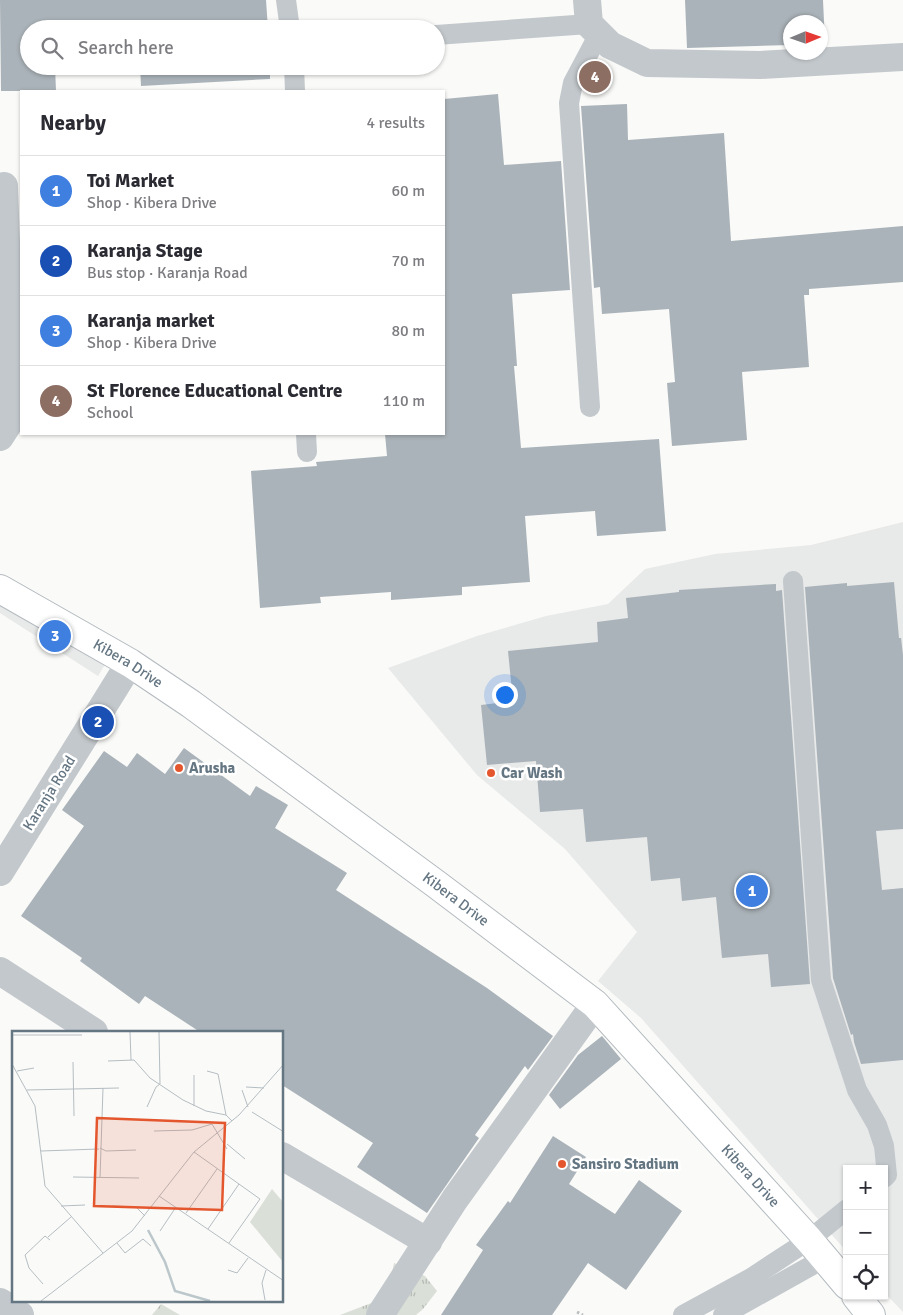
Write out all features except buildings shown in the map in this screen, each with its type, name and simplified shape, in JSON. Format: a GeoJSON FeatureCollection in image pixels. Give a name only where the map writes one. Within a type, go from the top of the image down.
{"type":"FeatureCollection","features":[{"type":"Feature","properties":{"kind":"street"},"geometry":{"type":"LineString","coordinates":[[592,20],[610,45],[647,62],[760,65],[903,57]]}},
{"type":"Feature","properties":{"kind":"street"},"geometry":{"type":"LineString","coordinates":[[0,437],[9,423],[12,408],[4,186]]}},
{"type":"Feature","properties":{"kind":"street","name":"Kibera Drive"},"geometry":{"type":"LineString","coordinates":[[0,589],[130,663],[207,716],[436,884],[595,1004],[843,1280]]}},
{"type":"Feature","properties":{"kind":"street","name":"Karanja Road"},"geometry":{"type":"LineString","coordinates":[[0,872],[8,841],[130,663]]}},
{"type":"Feature","properties":{"kind":"street"},"geometry":{"type":"LineString","coordinates":[[0,971],[92,1031]]}},
{"type":"Feature","properties":{"kind":"street"},"geometry":{"type":"LineString","coordinates":[[380,1315],[455,1199],[595,1004]]}},
{"type":"Feature","properties":{"kind":"street"},"geometry":{"type":"LineString","coordinates":[[284,1157],[428,1242]]}},
{"type":"Feature","properties":{"kind":"street"},"geometry":{"type":"LineString","coordinates":[[859,1300],[871,1315]]}},
{"type":"Feature","properties":{"kind":"street"},"geometry":{"type":"LineString","coordinates":[[0,1302],[20,1315]]}},
{"type":"Feature","properties":{"kind":"lane"},"geometry":{"type":"LineString","coordinates":[[286,0],[289,20]]}},
{"type":"Feature","properties":{"kind":"lane"},"geometry":{"type":"LineString","coordinates":[[445,34],[592,20],[569,102],[590,408]]}},
{"type":"Feature","properties":{"kind":"lane"},"geometry":{"type":"LineString","coordinates":[[294,75],[295,90]]}},
{"type":"Feature","properties":{"kind":"lane"},"geometry":{"type":"LineString","coordinates":[[793,581],[821,980],[857,1090],[877,1125],[884,1146],[886,1165]]}},
{"type":"Feature","properties":{"kind":"lane"},"geometry":{"type":"LineString","coordinates":[[722,1315],[817,1249],[846,1210]]}},
{"type":"Feature","properties":{"kind":"lane"},"geometry":{"type":"LineString","coordinates":[[683,1315],[751,1278],[817,1249]]}},
{"type":"Feature","properties":{"kind":"path"},"geometry":{"type":"LineString","coordinates":[[577,1312],[583,1315]]}},
{"type":"Feature","properties":{"kind":"shaded area"},"geometry":{"type":"Polygon","coordinates":[[[903,522],[903,1312],[888,1296],[888,1165],[843,1165],[843,1247],[641,1018],[598,981],[637,932],[565,849],[477,775],[388,668],[477,636],[546,616],[608,604],[645,569],[715,554],[811,545],[903,522]]]}},
{"type":"Feature","properties":{"kind":"shaded area"},"geometry":{"type":"Polygon","coordinates":[[[0,588],[109,658],[98,676],[0,613],[0,588]]]}},
{"type":"Feature","properties":{"kind":"green space"},"geometry":{"type":"Polygon","coordinates":[[[394,1263],[425,1276],[437,1291],[423,1309],[416,1315],[340,1315],[387,1297],[394,1263]]]}},
{"type":"Feature","properties":{"kind":"green space"},"geometry":{"type":"Polygon","coordinates":[[[161,1304],[180,1315],[152,1315],[161,1304]]]}},
{"type":"Feature","properties":{"kind":"place","name":"St Florence Educational Centre"},"geometry":{"type":"Point","coordinates":[595,77]}},
{"type":"Feature","properties":{"kind":"place","name":"Karanja market"},"geometry":{"type":"Point","coordinates":[55,636]}},
{"type":"Feature","properties":{"kind":"place","name":"Karanja Stage"},"geometry":{"type":"Point","coordinates":[98,722]}},
{"type":"Feature","properties":{"kind":"place","name":"Arusha"},"geometry":{"type":"Point","coordinates":[179,768]}},
{"type":"Feature","properties":{"kind":"place","name":"Car Wash"},"geometry":{"type":"Point","coordinates":[491,773]}},
{"type":"Feature","properties":{"kind":"place","name":"Toi Market"},"geometry":{"type":"Point","coordinates":[752,891]}},
{"type":"Feature","properties":{"kind":"place","name":"Sansiro Stadium"},"geometry":{"type":"Point","coordinates":[562,1164]}}]}
